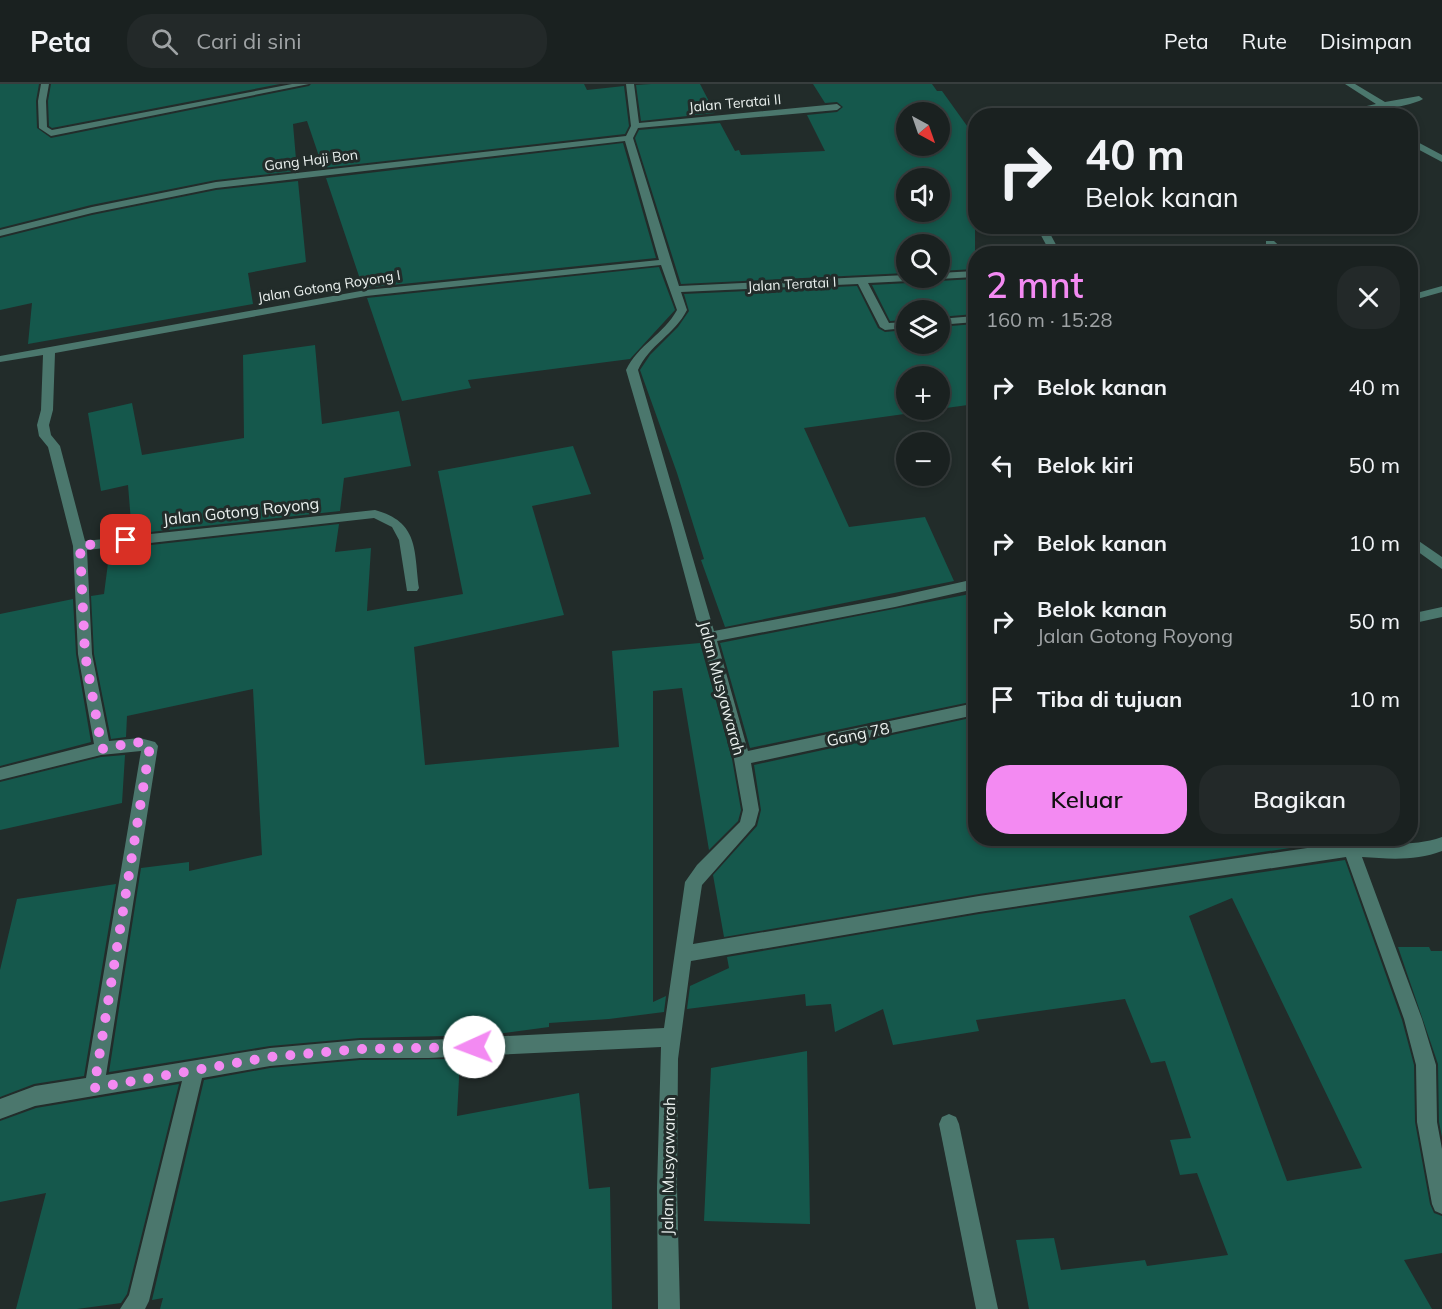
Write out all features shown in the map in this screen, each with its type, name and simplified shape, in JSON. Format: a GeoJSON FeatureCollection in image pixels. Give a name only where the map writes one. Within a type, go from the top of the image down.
{"type":"FeatureCollection","features":[{"type":"Feature","properties":{"kind":"street"},"geometry":{"type":"LineString","coordinates":[[45,84],[42,101],[43,128],[51,133],[305,84]]}},
{"type":"Feature","properties":{"kind":"street"},"geometry":{"type":"LineString","coordinates":[[628,138],[635,126],[630,84]]}},
{"type":"Feature","properties":{"kind":"street"},"geometry":{"type":"LineString","coordinates":[[1349,84],[1385,106]]}},
{"type":"Feature","properties":{"kind":"street"},"geometry":{"type":"LineString","coordinates":[[1378,108],[1419,99]]}},
{"type":"Feature","properties":{"kind":"street","name":"Jalan Teratai II"},"geometry":{"type":"LineString","coordinates":[[635,126],[837,107]]}},
{"type":"Feature","properties":{"kind":"street","name":"Gang Haji Bon"},"geometry":{"type":"LineString","coordinates":[[0,233],[92,210],[216,185],[628,138]]}},
{"type":"Feature","properties":{"kind":"street","name":"Jalan Musyawarah"},"geometry":{"type":"LineString","coordinates":[[628,138],[665,262],[682,310],[679,319],[635,360],[632,370],[678,524],[742,759],[751,810],[747,825],[694,882],[669,1059],[667,1176],[669,1309]]}},
{"type":"Feature","properties":{"kind":"street"},"geometry":{"type":"LineString","coordinates":[[1418,146],[1442,159]]}},
{"type":"Feature","properties":{"kind":"street"},"geometry":{"type":"LineString","coordinates":[[1418,151],[1426,150]]}},
{"type":"Feature","properties":{"kind":"street"},"geometry":{"type":"LineString","coordinates":[[1270,243],[1274,246]]}},
{"type":"Feature","properties":{"kind":"street","name":"Jalan Gotong Royong I"},"geometry":{"type":"LineString","coordinates":[[0,359],[366,293],[665,262]]}},
{"type":"Feature","properties":{"kind":"street"},"geometry":{"type":"LineString","coordinates":[[950,275],[968,274]]}},
{"type":"Feature","properties":{"kind":"street","name":"Jalan Teratai I"},"geometry":{"type":"LineString","coordinates":[[675,290],[896,279]]}},
{"type":"Feature","properties":{"kind":"street"},"geometry":{"type":"LineString","coordinates":[[861,280],[885,327],[896,326]]}},
{"type":"Feature","properties":{"kind":"street"},"geometry":{"type":"LineString","coordinates":[[1418,296],[1442,289]]}},
{"type":"Feature","properties":{"kind":"street"},"geometry":{"type":"LineString","coordinates":[[950,321],[968,320]]}},
{"type":"Feature","properties":{"kind":"street"},"geometry":{"type":"LineString","coordinates":[[49,350],[47,410],[43,425],[45,436],[54,446],[80,546],[85,654],[102,749]]}},
{"type":"Feature","properties":{"kind":"street","name":"Jalan Gotong Royong"},"geometry":{"type":"LineString","coordinates":[[80,546],[375,514],[397,524],[406,540],[412,588]]}},
{"type":"Feature","properties":{"kind":"street"},"geometry":{"type":"LineString","coordinates":[[1418,545],[1442,564]]}},
{"type":"Feature","properties":{"kind":"street"},"geometry":{"type":"LineString","coordinates":[[708,637],[895,602],[968,586]]}},
{"type":"Feature","properties":{"kind":"street"},"geometry":{"type":"LineString","coordinates":[[1418,617],[1442,612]]}},
{"type":"Feature","properties":{"kind":"street","name":"Gang 78"},"geometry":{"type":"LineString","coordinates":[[742,759],[968,711]]}},
{"type":"Feature","properties":{"kind":"street"},"geometry":{"type":"LineString","coordinates":[[0,774],[137,742],[150,746],[94,1088]]}},
{"type":"Feature","properties":{"kind":"street"},"geometry":{"type":"LineString","coordinates":[[1368,846],[1414,853],[1442,844]]}},
{"type":"Feature","properties":{"kind":"street"},"geometry":{"type":"LineString","coordinates":[[683,954],[1331,846]]}},
{"type":"Feature","properties":{"kind":"street"},"geometry":{"type":"LineString","coordinates":[[1350,846],[1413,1019],[1426,1065],[1427,1122],[1442,1204]]}},
{"type":"Feature","properties":{"kind":"street"},"geometry":{"type":"LineString","coordinates":[[0,1109],[35,1096],[270,1057],[360,1049],[673,1037]]}},
{"type":"Feature","properties":{"kind":"street"},"geometry":{"type":"LineString","coordinates":[[131,1309],[138,1301],[194,1071]]}},
{"type":"Feature","properties":{"kind":"street"},"geometry":{"type":"LineString","coordinates":[[949,1124],[987,1309]]}},
{"type":"Feature","properties":{"kind":"building"},"geometry":{"type":"Polygon","coordinates":[[[0,84],[39,84],[36,101],[37,128],[51,138],[311,84],[584,84],[587,90],[624,86],[629,126],[625,134],[323,168],[307,121],[293,124],[297,171],[216,180],[91,205],[0,228],[0,84]]]}},
{"type":"Feature","properties":{"kind":"building"},"geometry":{"type":"Polygon","coordinates":[[[51,84],[280,84],[52,128],[49,126],[48,101],[51,84]]]}},
{"type":"Feature","properties":{"kind":"building"},"geometry":{"type":"Polygon","coordinates":[[[700,84],[715,113],[641,121],[636,85],[700,84]]]}},
{"type":"Feature","properties":{"kind":"building"},"geometry":{"type":"Polygon","coordinates":[[[813,84],[932,84],[937,91],[942,91],[950,102],[896,102],[896,156],[950,156],[950,102],[968,127],[968,234],[975,234],[975,246],[968,246],[968,269],[950,270],[950,234],[896,234],[896,273],[681,284],[635,138],[639,130],[720,123],[735,151],[739,150],[741,155],[825,151],[807,115],[837,112],[843,107],[837,102],[825,103],[813,84]]]}},
{"type":"Feature","properties":{"kind":"building"},"geometry":{"type":"Polygon","coordinates":[[[623,143],[656,258],[363,288],[326,178],[623,143]]]}},
{"type":"Feature","properties":{"kind":"building"},"geometry":{"type":"Polygon","coordinates":[[[298,181],[306,262],[248,273],[253,304],[28,344],[32,303],[0,310],[0,238],[92,215],[216,190],[298,181]]]}},
{"type":"Feature","properties":{"kind":"building"},"geometry":{"type":"Polygon","coordinates":[[[659,267],[675,310],[630,359],[468,380],[471,388],[402,401],[367,298],[659,267]]]}},
{"type":"Feature","properties":{"kind":"building"},"geometry":{"type":"Polygon","coordinates":[[[968,279],[968,315],[950,316],[950,300],[896,300],[896,321],[890,321],[872,285],[896,284],[896,288],[950,288],[950,280],[968,279]]]}},
{"type":"Feature","properties":{"kind":"building"},"geometry":{"type":"Polygon","coordinates":[[[857,286],[878,328],[885,332],[896,331],[896,354],[950,354],[950,326],[968,325],[968,405],[950,407],[950,366],[896,366],[896,415],[804,428],[849,527],[925,517],[954,581],[725,627],[701,560],[704,559],[677,473],[640,370],[650,355],[678,327],[689,311],[684,294],[857,286]]]}},
{"type":"Feature","properties":{"kind":"building"},"geometry":{"type":"Polygon","coordinates":[[[315,345],[322,424],[399,411],[411,466],[344,478],[340,511],[132,534],[128,485],[101,491],[88,413],[132,403],[142,455],[244,438],[243,355],[315,345]]]}},
{"type":"Feature","properties":{"kind":"building"},"geometry":{"type":"Polygon","coordinates":[[[573,446],[591,494],[532,506],[564,615],[414,647],[425,765],[619,747],[612,651],[700,643],[732,759],[741,810],[738,821],[709,850],[682,688],[653,691],[653,1002],[666,996],[664,1012],[549,1023],[549,1027],[489,1035],[360,1038],[270,1046],[109,1072],[141,868],[189,862],[189,871],[262,855],[253,689],[127,716],[126,737],[111,739],[94,654],[91,596],[104,594],[108,563],[134,559],[133,547],[339,524],[335,552],[371,548],[367,611],[463,594],[438,471],[573,446]]]}},
{"type":"Feature","properties":{"kind":"building"},"geometry":{"type":"Polygon","coordinates":[[[968,594],[968,702],[750,748],[720,643],[968,594]]]}},
{"type":"Feature","properties":{"kind":"building"},"geometry":{"type":"Polygon","coordinates":[[[73,599],[76,654],[91,742],[0,766],[0,614],[73,599]]]}},
{"type":"Feature","properties":{"kind":"building"},"geometry":{"type":"Polygon","coordinates":[[[968,719],[968,846],[1303,846],[979,894],[724,937],[713,875],[757,826],[761,810],[754,765],[968,719]]]}},
{"type":"Feature","properties":{"kind":"building"},"geometry":{"type":"Polygon","coordinates":[[[125,755],[122,803],[0,830],[0,782],[101,757],[125,755]]]}},
{"type":"Feature","properties":{"kind":"building"},"geometry":{"type":"Polygon","coordinates":[[[1345,860],[1402,1020],[1414,1065],[1415,1122],[1430,1204],[1434,1213],[1442,1216],[1442,1253],[1404,1260],[1432,1309],[1029,1309],[1016,1240],[1054,1238],[1061,1270],[1145,1260],[1147,1266],[1228,1255],[1197,1173],[1180,1175],[1170,1140],[1191,1138],[1165,1061],[1151,1063],[1125,999],[976,1020],[979,1031],[893,1045],[883,1009],[835,1032],[831,1004],[806,1006],[805,994],[687,1009],[690,986],[729,968],[727,957],[979,914],[1345,860]],[[1232,898],[1189,916],[1287,1181],[1362,1168],[1232,898]]]}},
{"type":"Feature","properties":{"kind":"building"},"geometry":{"type":"Polygon","coordinates":[[[116,884],[84,1076],[34,1084],[0,1097],[0,970],[17,899],[116,884]]]}},
{"type":"Feature","properties":{"kind":"building"},"geometry":{"type":"Polygon","coordinates":[[[1398,947],[1429,947],[1431,951],[1442,951],[1442,1137],[1439,1122],[1438,1064],[1398,947]]]}},
{"type":"Feature","properties":{"kind":"building"},"geometry":{"type":"Polygon","coordinates":[[[807,1051],[810,1224],[704,1221],[711,1068],[807,1051]]]}},
{"type":"Feature","properties":{"kind":"building"},"geometry":{"type":"Polygon","coordinates":[[[460,1059],[457,1116],[579,1093],[589,1189],[610,1187],[612,1309],[160,1309],[163,1298],[152,1300],[204,1080],[270,1068],[360,1060],[460,1059]]]}},
{"type":"Feature","properties":{"kind":"building"},"geometry":{"type":"Polygon","coordinates":[[[179,1084],[127,1294],[121,1303],[77,1309],[16,1309],[46,1193],[0,1202],[0,1121],[36,1108],[179,1084]]]}},
{"type":"Feature","properties":{"kind":"route"},"geometry":{"type":"LineString","coordinates":[[126,540],[80,546],[83,636],[102,749],[137,742],[150,746],[94,1088],[270,1057],[360,1049],[474,1047]]}}]}
